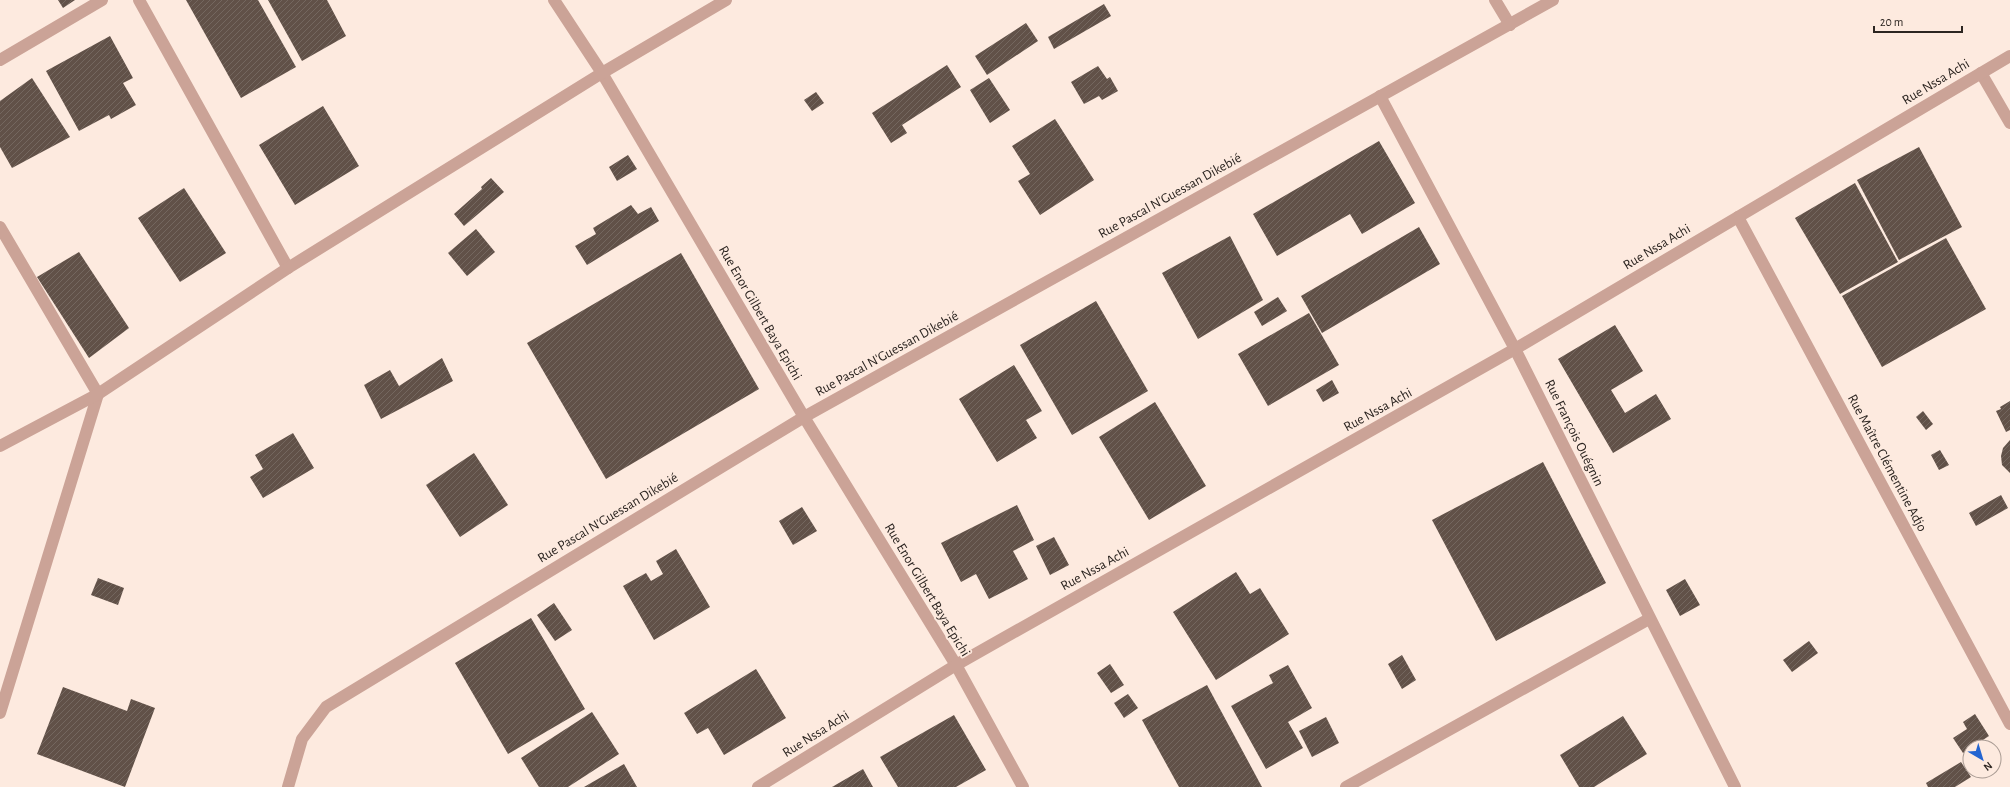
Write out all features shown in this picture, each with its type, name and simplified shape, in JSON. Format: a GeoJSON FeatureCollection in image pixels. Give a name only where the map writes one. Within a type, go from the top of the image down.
{"type":"FeatureCollection","features":[{"type":"Feature","properties":{"kind":"street"},"geometry":{"type":"LineString","coordinates":[[0,60],[102,0]]}},
{"type":"Feature","properties":{"kind":"street"},"geometry":{"type":"LineString","coordinates":[[139,0],[288,268]]}},
{"type":"Feature","properties":{"kind":"street","name":"Rue Enor Gilbert Baya Epichi"},"geometry":{"type":"LineString","coordinates":[[554,0],[602,73],[804,417],[956,665],[1023,787]]}},
{"type":"Feature","properties":{"kind":"street"},"geometry":{"type":"LineString","coordinates":[[0,446],[98,394],[288,268],[602,73],[726,0]]}},
{"type":"Feature","properties":{"kind":"street"},"geometry":{"type":"LineString","coordinates":[[1495,0],[1510,24]]}},
{"type":"Feature","properties":{"kind":"street","name":"Rue Pascal N'Guessan Dikebié"},"geometry":{"type":"LineString","coordinates":[[288,787],[302,739],[326,707],[804,417],[1553,0]]}},
{"type":"Feature","properties":{"kind":"street","name":"Rue Nssa Achi"},"geometry":{"type":"LineString","coordinates":[[758,787],[956,665],[1516,349],[2010,56]]}},
{"type":"Feature","properties":{"kind":"street"},"geometry":{"type":"LineString","coordinates":[[1981,73],[2010,123]]}},
{"type":"Feature","properties":{"kind":"street","name":"Rue François Ouégnin"},"geometry":{"type":"LineString","coordinates":[[1380,96],[1516,349],[1649,618],[1735,787]]}},
{"type":"Feature","properties":{"kind":"street","name":"Rue Maître Clémentine Adjo"},"geometry":{"type":"LineString","coordinates":[[1738,217],[2010,724]]}},
{"type":"Feature","properties":{"kind":"street"},"geometry":{"type":"LineString","coordinates":[[0,227],[98,394],[0,713]]}},
{"type":"Feature","properties":{"kind":"street"},"geometry":{"type":"LineString","coordinates":[[1346,787],[1649,618]]}},
{"type":"Feature","properties":{"kind":"building"},"geometry":{"type":"Polygon","coordinates":[[[58,0],[75,0],[63,8],[58,0]]]}},
{"type":"Feature","properties":{"kind":"building"},"geometry":{"type":"Polygon","coordinates":[[[186,0],[258,0],[296,67],[241,98],[186,0]]]}},
{"type":"Feature","properties":{"kind":"building"},"geometry":{"type":"Polygon","coordinates":[[[268,0],[327,0],[346,36],[302,61],[268,0]]]}},
{"type":"Feature","properties":{"kind":"building"},"geometry":{"type":"Polygon","coordinates":[[[1104,4],[1111,16],[1054,49],[1048,37],[1104,4]]]}},
{"type":"Feature","properties":{"kind":"building"},"geometry":{"type":"Polygon","coordinates":[[[1026,23],[1038,41],[987,75],[975,56],[1026,23]]]}},
{"type":"Feature","properties":{"kind":"building"},"geometry":{"type":"Polygon","coordinates":[[[110,36],[133,78],[123,83],[136,105],[111,119],[109,115],[79,131],[46,71],[110,36]]]}},
{"type":"Feature","properties":{"kind":"building"},"geometry":{"type":"Polygon","coordinates":[[[947,65],[961,87],[902,125],[907,133],[891,143],[872,113],[947,65]]]}},
{"type":"Feature","properties":{"kind":"building"},"geometry":{"type":"Polygon","coordinates":[[[1098,66],[1107,79],[1110,77],[1118,91],[1102,100],[1099,96],[1084,104],[1071,82],[1098,66]]]}},
{"type":"Feature","properties":{"kind":"building"},"geometry":{"type":"Polygon","coordinates":[[[32,78],[70,137],[12,168],[0,147],[0,101],[32,78]]]}},
{"type":"Feature","properties":{"kind":"building"},"geometry":{"type":"Polygon","coordinates":[[[989,78],[1010,110],[990,123],[970,90],[989,78]]]}},
{"type":"Feature","properties":{"kind":"building"},"geometry":{"type":"Polygon","coordinates":[[[816,92],[824,103],[812,111],[804,100],[816,92]]]}},
{"type":"Feature","properties":{"kind":"building"},"geometry":{"type":"Polygon","coordinates":[[[323,106],[359,166],[295,205],[259,145],[323,106]]]}},
{"type":"Feature","properties":{"kind":"building"},"geometry":{"type":"Polygon","coordinates":[[[1055,119],[1094,180],[1040,215],[1018,181],[1030,174],[1012,146],[1055,119]]]}},
{"type":"Feature","properties":{"kind":"building"},"geometry":{"type":"Polygon","coordinates":[[[1379,141],[1415,203],[1362,234],[1350,214],[1277,256],[1253,214],[1379,141]]]}},
{"type":"Feature","properties":{"kind":"building"},"geometry":{"type":"Polygon","coordinates":[[[1919,147],[1962,227],[1899,260],[1857,180],[1919,147]]]}},
{"type":"Feature","properties":{"kind":"building"},"geometry":{"type":"Polygon","coordinates":[[[628,155],[637,169],[617,181],[609,167],[628,155]]]}},
{"type":"Feature","properties":{"kind":"building"},"geometry":{"type":"Polygon","coordinates":[[[491,178],[504,192],[464,226],[454,214],[482,189],[481,187],[491,178]]]}},
{"type":"Feature","properties":{"kind":"building"},"geometry":{"type":"Polygon","coordinates":[[[1855,183],[1898,262],[1840,294],[1795,218],[1855,183]]]}},
{"type":"Feature","properties":{"kind":"building"},"geometry":{"type":"Polygon","coordinates":[[[184,188],[226,253],[180,282],[138,218],[184,188]]]}},
{"type":"Feature","properties":{"kind":"building"},"geometry":{"type":"Polygon","coordinates":[[[631,205],[638,214],[651,207],[659,221],[587,265],[575,246],[596,234],[593,228],[631,205]]]}},
{"type":"Feature","properties":{"kind":"building"},"geometry":{"type":"Polygon","coordinates":[[[1419,227],[1440,264],[1322,333],[1301,296],[1419,227]]]}},
{"type":"Feature","properties":{"kind":"building"},"geometry":{"type":"Polygon","coordinates":[[[476,229],[495,252],[467,276],[448,253],[476,229]]]}},
{"type":"Feature","properties":{"kind":"building"},"geometry":{"type":"Polygon","coordinates":[[[1230,236],[1263,300],[1198,339],[1162,273],[1230,236]]]}},
{"type":"Feature","properties":{"kind":"building"},"geometry":{"type":"Polygon","coordinates":[[[1946,238],[1986,309],[1882,367],[1842,296],[1946,238]]]}},
{"type":"Feature","properties":{"kind":"building"},"geometry":{"type":"Polygon","coordinates":[[[79,252],[129,328],[89,358],[37,277],[79,252]]]}},
{"type":"Feature","properties":{"kind":"building"},"geometry":{"type":"Polygon","coordinates":[[[681,253],[759,389],[606,479],[527,343],[681,253]]]}},
{"type":"Feature","properties":{"kind":"building"},"geometry":{"type":"Polygon","coordinates":[[[1278,297],[1287,311],[1262,326],[1254,312],[1278,297]]]}},
{"type":"Feature","properties":{"kind":"building"},"geometry":{"type":"Polygon","coordinates":[[[1096,301],[1148,391],[1072,435],[1020,345],[1096,301]]]}},
{"type":"Feature","properties":{"kind":"building"},"geometry":{"type":"Polygon","coordinates":[[[1309,313],[1339,365],[1268,406],[1238,354],[1309,313]]]}},
{"type":"Feature","properties":{"kind":"building"},"geometry":{"type":"Polygon","coordinates":[[[1615,325],[1643,371],[1611,390],[1625,413],[1656,394],[1671,419],[1613,453],[1558,359],[1615,325]]]}},
{"type":"Feature","properties":{"kind":"building"},"geometry":{"type":"Polygon","coordinates":[[[442,358],[453,381],[381,419],[364,385],[390,370],[399,386],[442,358]]]}},
{"type":"Feature","properties":{"kind":"building"},"geometry":{"type":"Polygon","coordinates":[[[1014,365],[1042,411],[1026,420],[1037,438],[997,462],[959,399],[1014,365]]]}},
{"type":"Feature","properties":{"kind":"building"},"geometry":{"type":"Polygon","coordinates":[[[1332,380],[1339,393],[1323,402],[1316,390],[1332,380]]]}},
{"type":"Feature","properties":{"kind":"building"},"geometry":{"type":"Polygon","coordinates":[[[2010,401],[2010,430],[2006,432],[1996,411],[2001,409],[2000,407],[2010,401]]]}},
{"type":"Feature","properties":{"kind":"building"},"geometry":{"type":"Polygon","coordinates":[[[1155,402],[1206,486],[1149,520],[1099,437],[1155,402]]]}},
{"type":"Feature","properties":{"kind":"building"},"geometry":{"type":"Polygon","coordinates":[[[1923,411],[1933,424],[1926,430],[1916,417],[1923,411]]]}},
{"type":"Feature","properties":{"kind":"building"},"geometry":{"type":"Polygon","coordinates":[[[293,433],[314,468],[263,498],[250,477],[263,469],[255,455],[293,433]]]}},
{"type":"Feature","properties":{"kind":"building"},"geometry":{"type":"Polygon","coordinates":[[[2010,440],[2010,473],[2002,465],[2001,456],[2003,448],[2010,440]]]}},
{"type":"Feature","properties":{"kind":"building"},"geometry":{"type":"Polygon","coordinates":[[[1940,450],[1949,465],[1939,470],[1931,455],[1940,450]]]}},
{"type":"Feature","properties":{"kind":"building"},"geometry":{"type":"Polygon","coordinates":[[[474,453],[508,505],[460,537],[426,485],[474,453]]]}},
{"type":"Feature","properties":{"kind":"building"},"geometry":{"type":"Polygon","coordinates":[[[1543,462],[1606,583],[1496,641],[1432,520],[1543,462]]]}},
{"type":"Feature","properties":{"kind":"building"},"geometry":{"type":"Polygon","coordinates":[[[2001,495],[2008,508],[1976,526],[1969,513],[2001,495]]]}},
{"type":"Feature","properties":{"kind":"building"},"geometry":{"type":"Polygon","coordinates":[[[1017,505],[1034,540],[1013,551],[1028,579],[989,599],[976,574],[961,582],[941,543],[1017,505]]]}},
{"type":"Feature","properties":{"kind":"building"},"geometry":{"type":"Polygon","coordinates":[[[802,507],[817,531],[793,545],[779,521],[802,507]]]}},
{"type":"Feature","properties":{"kind":"building"},"geometry":{"type":"Polygon","coordinates":[[[1054,537],[1069,565],[1050,575],[1036,546],[1054,537]]]}},
{"type":"Feature","properties":{"kind":"building"},"geometry":{"type":"Polygon","coordinates":[[[676,549],[710,607],[654,640],[623,586],[646,573],[651,581],[663,574],[656,561],[676,549]]]}},
{"type":"Feature","properties":{"kind":"building"},"geometry":{"type":"Polygon","coordinates":[[[1236,572],[1250,594],[1260,588],[1289,634],[1216,680],[1173,612],[1236,572]]]}},
{"type":"Feature","properties":{"kind":"building"},"geometry":{"type":"Polygon","coordinates":[[[98,578],[124,588],[118,605],[91,595],[98,578]]]}},
{"type":"Feature","properties":{"kind":"building"},"geometry":{"type":"Polygon","coordinates":[[[1685,579],[1700,605],[1680,616],[1666,590],[1685,579]]]}},
{"type":"Feature","properties":{"kind":"building"},"geometry":{"type":"Polygon","coordinates":[[[554,603],[572,630],[555,641],[537,615],[554,603]]]}},
{"type":"Feature","properties":{"kind":"building"},"geometry":{"type":"Polygon","coordinates":[[[531,618],[585,709],[508,754],[455,663],[531,618]]]}},
{"type":"Feature","properties":{"kind":"building"},"geometry":{"type":"Polygon","coordinates":[[[1809,641],[1818,653],[1792,672],[1783,660],[1809,641]]]}},
{"type":"Feature","properties":{"kind":"building"},"geometry":{"type":"Polygon","coordinates":[[[1402,655],[1416,680],[1402,689],[1388,664],[1402,655]]]}},
{"type":"Feature","properties":{"kind":"building"},"geometry":{"type":"Polygon","coordinates":[[[1110,664],[1124,685],[1111,693],[1097,673],[1110,664]]]}},
{"type":"Feature","properties":{"kind":"building"},"geometry":{"type":"Polygon","coordinates":[[[1288,665],[1312,708],[1288,722],[1303,748],[1266,769],[1231,706],[1273,683],[1269,675],[1288,665]]]}},
{"type":"Feature","properties":{"kind":"building"},"geometry":{"type":"Polygon","coordinates":[[[756,669],[786,718],[724,755],[708,728],[697,734],[684,713],[756,669]]]}},
{"type":"Feature","properties":{"kind":"building"},"geometry":{"type":"Polygon","coordinates":[[[1207,685],[1262,787],[1179,787],[1142,720],[1207,685]]]}},
{"type":"Feature","properties":{"kind":"building"},"geometry":{"type":"Polygon","coordinates":[[[63,687],[127,711],[131,699],[155,708],[125,787],[37,754],[63,687]]]}},
{"type":"Feature","properties":{"kind":"building"},"geometry":{"type":"Polygon","coordinates":[[[1128,694],[1138,708],[1124,718],[1114,703],[1128,694]]]}},
{"type":"Feature","properties":{"kind":"building"},"geometry":{"type":"Polygon","coordinates":[[[592,712],[619,754],[568,787],[539,787],[521,758],[592,712]]]}},
{"type":"Feature","properties":{"kind":"building"},"geometry":{"type":"Polygon","coordinates":[[[1975,714],[1989,736],[1984,739],[1962,739],[1962,752],[1953,738],[1967,729],[1963,722],[1975,714]]]}},
{"type":"Feature","properties":{"kind":"building"},"geometry":{"type":"Polygon","coordinates":[[[954,715],[986,770],[956,787],[898,787],[880,757],[954,715]]]}},
{"type":"Feature","properties":{"kind":"building"},"geometry":{"type":"Polygon","coordinates":[[[1623,716],[1647,754],[1594,787],[1579,787],[1560,755],[1623,716]]]}},
{"type":"Feature","properties":{"kind":"building"},"geometry":{"type":"Polygon","coordinates":[[[1326,717],[1339,743],[1312,757],[1299,731],[1326,717]]]}},
{"type":"Feature","properties":{"kind":"building"},"geometry":{"type":"Polygon","coordinates":[[[1961,762],[1962,779],[1968,779],[1955,787],[1928,787],[1926,783],[1961,762]]]}},
{"type":"Feature","properties":{"kind":"building"},"geometry":{"type":"Polygon","coordinates":[[[624,764],[637,787],[584,787],[624,764]]]}},
{"type":"Feature","properties":{"kind":"building"},"geometry":{"type":"Polygon","coordinates":[[[863,769],[873,787],[832,787],[863,769]]]}}]}
